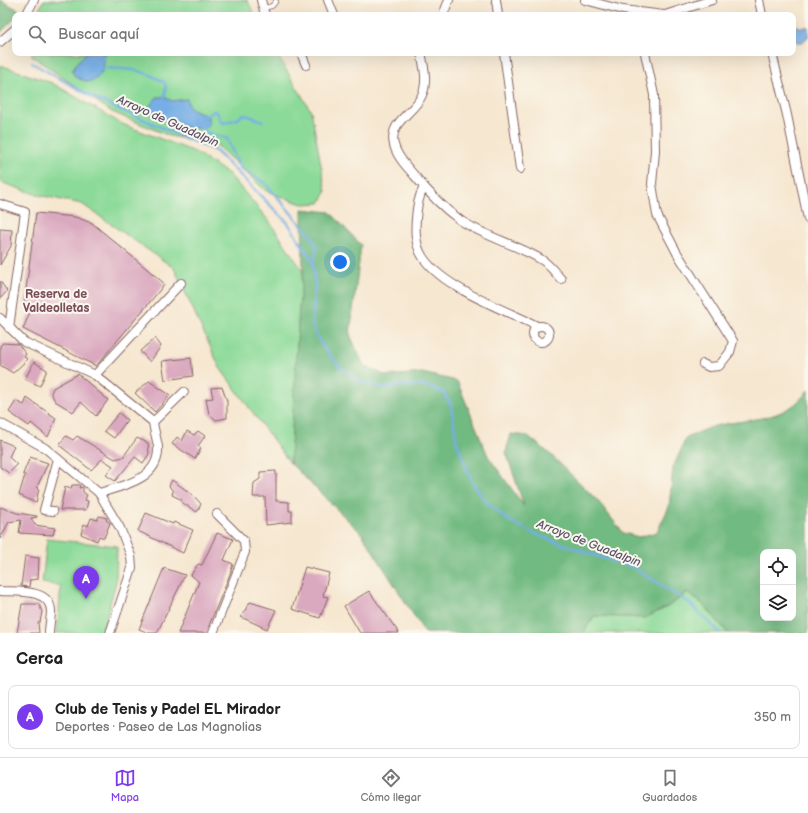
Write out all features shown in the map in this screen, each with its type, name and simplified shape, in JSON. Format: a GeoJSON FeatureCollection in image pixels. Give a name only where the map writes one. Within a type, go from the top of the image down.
{"type":"FeatureCollection","features":[{"type":"Feature","properties":{"kind":"street"},"geometry":{"type":"LineString","coordinates":[[28,12],[34,0]]}},
{"type":"Feature","properties":{"kind":"street"},"geometry":{"type":"LineString","coordinates":[[261,0],[264,12]]}},
{"type":"Feature","properties":{"kind":"street"},"geometry":{"type":"LineString","coordinates":[[328,0],[333,12]]}},
{"type":"Feature","properties":{"kind":"street"},"geometry":{"type":"LineString","coordinates":[[444,12],[449,0]]}},
{"type":"Feature","properties":{"kind":"street"},"geometry":{"type":"LineString","coordinates":[[496,0],[498,12]]}},
{"type":"Feature","properties":{"kind":"street"},"geometry":{"type":"LineString","coordinates":[[585,0],[630,12]]}},
{"type":"Feature","properties":{"kind":"street"},"geometry":{"type":"LineString","coordinates":[[674,12],[712,0]]}},
{"type":"Feature","properties":{"kind":"street"},"geometry":{"type":"LineString","coordinates":[[759,0],[761,12]]}},
{"type":"Feature","properties":{"kind":"street"},"geometry":{"type":"LineString","coordinates":[[0,42],[12,32]]}},
{"type":"Feature","properties":{"kind":"street"},"geometry":{"type":"LineString","coordinates":[[302,56],[306,65]]}},
{"type":"Feature","properties":{"kind":"street"},"geometry":{"type":"LineString","coordinates":[[422,56],[425,83],[422,95],[415,106],[402,117],[396,127],[394,135],[394,145],[400,158],[424,187],[460,220],[543,260],[561,279]]}},
{"type":"Feature","properties":{"kind":"street"},"geometry":{"type":"LineString","coordinates":[[504,56],[520,169]]}},
{"type":"Feature","properties":{"kind":"street"},"geometry":{"type":"LineString","coordinates":[[646,56],[654,95],[655,150],[652,184],[657,215],[677,253],[733,340],[730,352],[719,366],[709,367],[702,364]]}},
{"type":"Feature","properties":{"kind":"street"},"geometry":{"type":"LineString","coordinates":[[773,56],[787,115],[808,219]]}},
{"type":"Feature","properties":{"kind":"street"},"geometry":{"type":"LineString","coordinates":[[424,187],[418,196],[415,234],[420,252],[425,260],[431,267],[452,283],[476,297],[538,326]]}},
{"type":"Feature","properties":{"kind":"street"},"geometry":{"type":"LineString","coordinates":[[0,204],[25,212],[9,328]]}},
{"type":"Feature","properties":{"kind":"street"},"geometry":{"type":"LineString","coordinates":[[95,375],[181,284]]}},
{"type":"Feature","properties":{"kind":"street"},"geometry":{"type":"LineString","coordinates":[[0,318],[24,342],[95,375],[153,422],[158,448],[155,464],[145,475],[131,484],[99,493]]}},
{"type":"Feature","properties":{"kind":"street"},"geometry":{"type":"LineString","coordinates":[[153,422],[184,392]]}},
{"type":"Feature","properties":{"kind":"street"},"geometry":{"type":"LineString","coordinates":[[0,423],[45,448],[99,493],[120,528],[131,556],[132,568],[110,633]]}},
{"type":"Feature","properties":{"kind":"street"},"geometry":{"type":"LineString","coordinates":[[52,511],[44,510],[58,458]]}},
{"type":"Feature","properties":{"kind":"street"},"geometry":{"type":"LineString","coordinates":[[213,633],[245,552],[244,541],[217,514]]}},
{"type":"Feature","properties":{"kind":"street"},"geometry":{"type":"LineString","coordinates":[[0,591],[33,593],[43,596],[48,601],[51,609],[49,633]]}},
{"type":"Feature","properties":{"kind":"lane"},"geometry":{"type":"LineString","coordinates":[[264,12],[276,1]]}},
{"type":"Feature","properties":{"kind":"green space"},"geometry":{"type":"Polygon","coordinates":[[[0,0],[19,10],[18,12],[12,12],[12,21],[0,33],[0,0]]]}},
{"type":"Feature","properties":{"kind":"green space"},"geometry":{"type":"Polygon","coordinates":[[[44,0],[247,0],[253,12],[38,12],[44,0]]]}},
{"type":"Feature","properties":{"kind":"green space"},"geometry":{"type":"Polygon","coordinates":[[[32,56],[278,56],[311,111],[326,192],[320,203],[302,204],[266,191],[216,145],[170,136],[112,112],[32,56]]]}},
{"type":"Feature","properties":{"kind":"green space"},"geometry":{"type":"Polygon","coordinates":[[[0,65],[52,83],[122,124],[195,152],[229,174],[269,221],[303,271],[299,310],[290,463],[220,368],[174,268],[82,204],[38,195],[0,182],[0,65]]]}},
{"type":"Feature","properties":{"kind":"green space"},"geometry":{"type":"Polygon","coordinates":[[[302,209],[330,212],[361,245],[350,335],[364,366],[387,376],[422,373],[457,381],[488,456],[524,506],[506,452],[511,434],[528,436],[550,454],[598,501],[623,533],[639,537],[657,532],[669,507],[673,468],[686,438],[715,426],[753,420],[778,413],[789,408],[808,390],[808,633],[728,633],[703,604],[687,593],[667,607],[645,618],[594,616],[583,633],[425,633],[362,534],[290,463],[299,308],[303,271],[302,209]]]}},
{"type":"Feature","properties":{"kind":"green space"},"geometry":{"type":"Polygon","coordinates":[[[47,539],[117,546],[116,582],[102,633],[57,633],[61,586],[42,583],[47,539]]]}},
{"type":"Feature","properties":{"kind":"green space"},"geometry":{"type":"Polygon","coordinates":[[[687,593],[703,604],[728,633],[583,633],[594,616],[645,618],[667,607],[687,593]]]}},
{"type":"Feature","properties":{"kind":"water"},"geometry":{"type":"Polygon","coordinates":[[[796,25],[799,27],[808,27],[808,37],[801,43],[796,42],[796,25]]]}},
{"type":"Feature","properties":{"kind":"water"},"geometry":{"type":"Polygon","coordinates":[[[83,56],[105,56],[100,75],[88,82],[75,77],[72,71],[83,56]]]}},
{"type":"Feature","properties":{"kind":"water"},"geometry":{"type":"Polygon","coordinates":[[[157,97],[164,97],[172,101],[187,99],[189,107],[208,117],[209,125],[204,128],[188,128],[160,119],[149,111],[149,107],[157,97]]]}},
{"type":"Feature","properties":{"kind":"building"},"geometry":{"type":"Polygon","coordinates":[[[36,213],[75,217],[92,223],[165,284],[96,366],[23,329],[32,307],[24,305],[36,213]]]}},
{"type":"Feature","properties":{"kind":"building"},"geometry":{"type":"Polygon","coordinates":[[[0,229],[12,230],[11,246],[0,265],[0,229]]]}},
{"type":"Feature","properties":{"kind":"building"},"geometry":{"type":"Polygon","coordinates":[[[0,281],[7,291],[0,299],[0,281]]]}},
{"type":"Feature","properties":{"kind":"building"},"geometry":{"type":"Polygon","coordinates":[[[155,338],[161,346],[150,362],[140,351],[155,338]]]}},
{"type":"Feature","properties":{"kind":"building"},"geometry":{"type":"Polygon","coordinates":[[[3,343],[18,344],[26,354],[24,357],[28,359],[13,373],[0,365],[0,346],[3,343]]]}},
{"type":"Feature","properties":{"kind":"building"},"geometry":{"type":"Polygon","coordinates":[[[191,358],[193,376],[165,380],[162,361],[191,358]]]}},
{"type":"Feature","properties":{"kind":"building"},"geometry":{"type":"Polygon","coordinates":[[[34,362],[47,370],[40,386],[25,379],[34,362]]]}},
{"type":"Feature","properties":{"kind":"building"},"geometry":{"type":"Polygon","coordinates":[[[78,374],[108,400],[96,416],[81,402],[73,412],[55,401],[51,393],[53,388],[78,374]]]}},
{"type":"Feature","properties":{"kind":"building"},"geometry":{"type":"Polygon","coordinates":[[[149,381],[170,395],[155,412],[135,393],[149,381]]]}},
{"type":"Feature","properties":{"kind":"building"},"geometry":{"type":"Polygon","coordinates":[[[222,387],[227,401],[227,418],[216,420],[209,414],[206,399],[213,398],[211,388],[222,387]]]}},
{"type":"Feature","properties":{"kind":"building"},"geometry":{"type":"Polygon","coordinates":[[[27,398],[56,418],[48,437],[31,423],[29,426],[9,412],[16,401],[24,405],[27,398]]]}},
{"type":"Feature","properties":{"kind":"building"},"geometry":{"type":"Polygon","coordinates":[[[119,413],[127,420],[114,438],[104,431],[119,413]]]}},
{"type":"Feature","properties":{"kind":"building"},"geometry":{"type":"Polygon","coordinates":[[[187,431],[194,435],[198,431],[205,436],[198,446],[201,448],[195,459],[172,444],[177,437],[182,441],[187,431]]]}},
{"type":"Feature","properties":{"kind":"building"},"geometry":{"type":"Polygon","coordinates":[[[66,436],[73,440],[77,436],[115,459],[123,457],[137,438],[148,443],[149,454],[143,463],[135,457],[115,481],[106,475],[113,466],[102,459],[91,470],[59,445],[66,436]]]}},
{"type":"Feature","properties":{"kind":"building"},"geometry":{"type":"Polygon","coordinates":[[[0,440],[14,446],[9,457],[17,465],[9,473],[0,467],[0,440]]]}},
{"type":"Feature","properties":{"kind":"building"},"geometry":{"type":"Polygon","coordinates":[[[30,457],[48,463],[37,487],[39,488],[36,503],[19,495],[25,475],[23,474],[30,457]]]}},
{"type":"Feature","properties":{"kind":"building"},"geometry":{"type":"Polygon","coordinates":[[[276,471],[276,501],[289,502],[289,511],[292,511],[292,522],[266,525],[265,497],[253,497],[254,483],[260,479],[260,472],[276,471]]]}},
{"type":"Feature","properties":{"kind":"building"},"geometry":{"type":"Polygon","coordinates":[[[172,480],[193,495],[201,504],[197,512],[181,502],[182,500],[172,495],[173,491],[169,486],[172,480]]]}},
{"type":"Feature","properties":{"kind":"building"},"geometry":{"type":"Polygon","coordinates":[[[72,485],[80,485],[79,488],[83,487],[83,492],[87,495],[85,500],[88,501],[86,510],[60,510],[65,487],[71,489],[72,485]]]}},
{"type":"Feature","properties":{"kind":"building"},"geometry":{"type":"Polygon","coordinates":[[[0,507],[17,513],[37,516],[31,518],[35,525],[55,528],[53,535],[19,533],[21,520],[9,522],[0,539],[0,507]]]}},
{"type":"Feature","properties":{"kind":"building"},"geometry":{"type":"Polygon","coordinates":[[[146,513],[193,530],[183,553],[138,531],[146,513]]]}},
{"type":"Feature","properties":{"kind":"building"},"geometry":{"type":"Polygon","coordinates":[[[99,516],[107,518],[106,520],[110,523],[104,538],[99,536],[97,541],[81,534],[84,524],[88,526],[91,518],[97,520],[99,516]]]}},
{"type":"Feature","properties":{"kind":"building"},"geometry":{"type":"Polygon","coordinates":[[[217,533],[233,539],[224,560],[233,564],[230,574],[206,633],[178,633],[199,582],[191,575],[198,564],[202,565],[217,533]]]}},
{"type":"Feature","properties":{"kind":"building"},"geometry":{"type":"Polygon","coordinates":[[[25,556],[39,558],[38,579],[30,580],[29,587],[21,586],[25,556]]]}},
{"type":"Feature","properties":{"kind":"building"},"geometry":{"type":"Polygon","coordinates":[[[305,567],[329,573],[323,596],[328,597],[320,618],[292,609],[305,567]]]}},
{"type":"Feature","properties":{"kind":"building"},"geometry":{"type":"Polygon","coordinates":[[[164,568],[185,575],[157,633],[149,633],[139,629],[164,568]]]}},
{"type":"Feature","properties":{"kind":"building"},"geometry":{"type":"Polygon","coordinates":[[[369,591],[399,633],[360,633],[344,606],[369,591]]]}},
{"type":"Feature","properties":{"kind":"building"},"geometry":{"type":"Polygon","coordinates":[[[250,602],[276,610],[267,629],[241,617],[250,602]]]}},
{"type":"Feature","properties":{"kind":"building"},"geometry":{"type":"Polygon","coordinates":[[[22,604],[39,604],[42,612],[40,622],[38,622],[39,633],[17,633],[22,604]]]}},
{"type":"Feature","properties":{"kind":"waterway","name":"Arroyo de Guadalpin"},"geometry":{"type":"LineString","coordinates":[[32,63],[96,99],[216,151],[288,223],[313,262],[315,288],[312,323],[320,343],[340,367],[361,382],[383,388],[406,385],[427,386],[443,392],[451,405],[457,443],[472,482],[485,501],[508,520],[537,535],[602,558],[633,567],[689,603],[720,633]]}},
{"type":"Feature","properties":{"kind":"waterway"},"geometry":{"type":"LineString","coordinates":[[102,68],[134,70],[156,77],[164,82],[166,87],[164,99]]}},
{"type":"Feature","properties":{"kind":"waterway"},"geometry":{"type":"LineString","coordinates":[[205,117],[214,111],[217,112],[223,123],[238,119],[243,114],[263,121]]}},
{"type":"Feature","properties":{"kind":"waterway"},"geometry":{"type":"LineString","coordinates":[[200,127],[212,135],[221,136],[227,139],[240,168],[265,183],[310,235],[317,247],[313,262]]}},
{"type":"Feature","properties":{"kind":"place","name":"Club de Tenis y Padel EL Mirador"},"geometry":{"type":"Point","coordinates":[86,599]}},
{"type":"Feature","properties":{"kind":"district","name":"Reserva de Valdeolletas"},"geometry":{"type":"Point","coordinates":[56,301]}}]}
